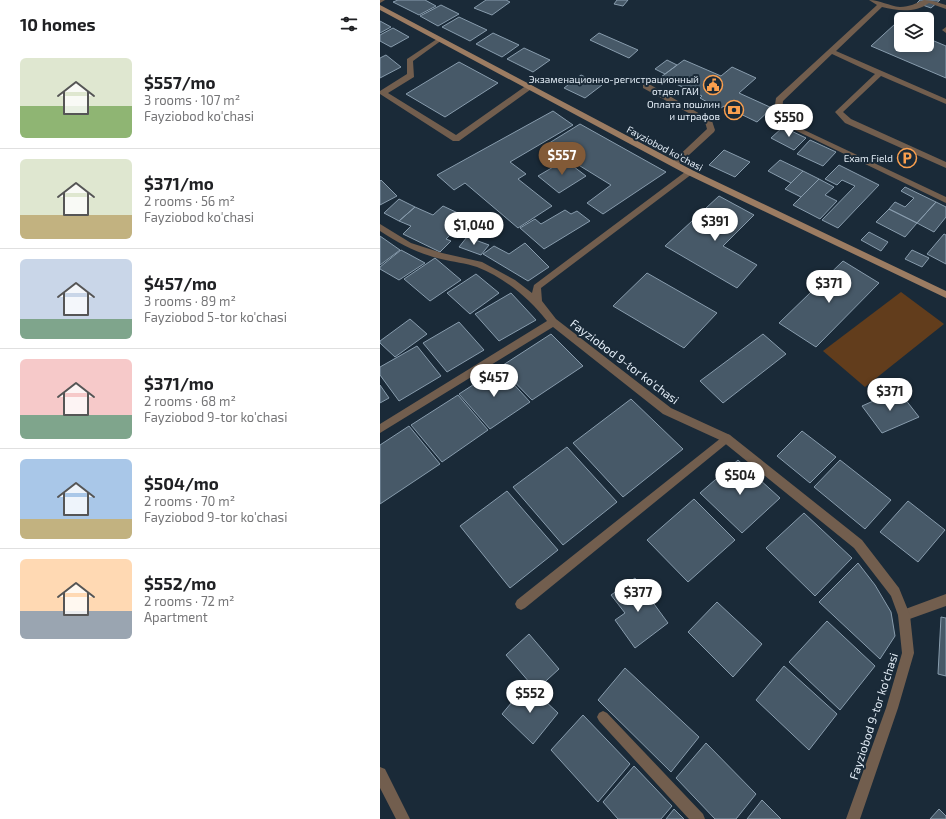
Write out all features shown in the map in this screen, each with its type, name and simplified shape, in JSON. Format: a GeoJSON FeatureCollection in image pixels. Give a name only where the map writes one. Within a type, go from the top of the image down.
{"type":"FeatureCollection","features":[{"type":"Feature","properties":{"kind":"street"},"geometry":{"type":"LineString","coordinates":[[872,0],[891,8],[913,8],[929,0],[946,7]]}},
{"type":"Feature","properties":{"kind":"street"},"geometry":{"type":"LineString","coordinates":[[881,5],[830,50],[779,100],[778,112],[780,121],[946,200]]}},
{"type":"Feature","properties":{"kind":"street","name":"Fayziobod ko'chasi"},"geometry":{"type":"LineString","coordinates":[[380,7],[689,172],[946,295]]}},
{"type":"Feature","properties":{"kind":"street"},"geometry":{"type":"LineString","coordinates":[[440,40],[409,60],[411,74],[383,93],[456,139],[530,87]]}},
{"type":"Feature","properties":{"kind":"street"},"geometry":{"type":"LineString","coordinates":[[830,50],[946,102]]}},
{"type":"Feature","properties":{"kind":"street"},"geometry":{"type":"LineString","coordinates":[[880,73],[839,112],[848,121],[946,165]]}},
{"type":"Feature","properties":{"kind":"street"},"geometry":{"type":"LineString","coordinates":[[646,86],[708,121],[711,130],[674,164]]}},
{"type":"Feature","properties":{"kind":"street"},"geometry":{"type":"LineString","coordinates":[[537,302],[537,287],[689,172]]}},
{"type":"Feature","properties":{"kind":"street","name":"Fayziobod 9-tor ko'chasi"},"geometry":{"type":"LineString","coordinates":[[380,227],[408,245],[441,256],[479,264],[512,282],[537,302],[553,322],[667,411],[726,438],[858,544],[895,592],[904,615],[908,653],[892,708],[853,819]]}},
{"type":"Feature","properties":{"kind":"street"},"geometry":{"type":"LineString","coordinates":[[380,429],[553,322]]}},
{"type":"Feature","properties":{"kind":"street"},"geometry":{"type":"LineString","coordinates":[[521,604],[726,438]]}},
{"type":"Feature","properties":{"kind":"street"},"geometry":{"type":"LineString","coordinates":[[904,615],[946,600]]}},
{"type":"Feature","properties":{"kind":"street"},"geometry":{"type":"LineString","coordinates":[[603,717],[698,819]]}},
{"type":"Feature","properties":{"kind":"street"},"geometry":{"type":"LineString","coordinates":[[380,774],[403,819]]}},
{"type":"Feature","properties":{"kind":"shaded area"},"geometry":{"type":"Polygon","coordinates":[[[901,292],[944,324],[865,387],[823,351],[901,292]]]}},
{"type":"Feature","properties":{"kind":"building"},"geometry":{"type":"Polygon","coordinates":[[[398,0],[425,0],[436,6],[419,15],[393,2],[398,0]]]}},
{"type":"Feature","properties":{"kind":"building"},"geometry":{"type":"Polygon","coordinates":[[[486,0],[506,0],[510,2],[492,15],[474,8],[486,0]]]}},
{"type":"Feature","properties":{"kind":"building"},"geometry":{"type":"Polygon","coordinates":[[[617,0],[628,0],[623,6],[614,4],[617,0]]]}},
{"type":"Feature","properties":{"kind":"building"},"geometry":{"type":"Polygon","coordinates":[[[920,0],[940,0],[931,8],[917,3],[920,0]]]}},
{"type":"Feature","properties":{"kind":"building"},"geometry":{"type":"Polygon","coordinates":[[[441,5],[459,14],[438,26],[420,16],[441,5]]]}},
{"type":"Feature","properties":{"kind":"building"},"geometry":{"type":"Polygon","coordinates":[[[459,17],[487,30],[470,41],[442,27],[459,17]]]}},
{"type":"Feature","properties":{"kind":"building"},"geometry":{"type":"Polygon","coordinates":[[[380,21],[391,27],[380,33],[380,21]]]}},
{"type":"Feature","properties":{"kind":"building"},"geometry":{"type":"Polygon","coordinates":[[[894,25],[894,52],[934,52],[934,41],[946,46],[946,78],[871,46],[894,25]]]}},
{"type":"Feature","properties":{"kind":"building"},"geometry":{"type":"Polygon","coordinates":[[[393,28],[409,37],[391,47],[380,41],[380,35],[393,28]]]}},
{"type":"Feature","properties":{"kind":"building"},"geometry":{"type":"Polygon","coordinates":[[[493,33],[519,45],[502,57],[476,44],[493,33]]]}},
{"type":"Feature","properties":{"kind":"building"},"geometry":{"type":"Polygon","coordinates":[[[599,33],[638,50],[629,58],[590,40],[599,33]]]}},
{"type":"Feature","properties":{"kind":"building"},"geometry":{"type":"Polygon","coordinates":[[[524,48],[550,60],[533,72],[507,59],[524,48]]]}},
{"type":"Feature","properties":{"kind":"building"},"geometry":{"type":"Polygon","coordinates":[[[386,55],[401,67],[380,78],[380,58],[386,55]]]}},
{"type":"Feature","properties":{"kind":"building"},"geometry":{"type":"Polygon","coordinates":[[[667,60],[677,65],[665,74],[655,69],[667,60]]]}},
{"type":"Feature","properties":{"kind":"building","name":"Экзаменационно-регистрационный отдел ГАИ"},"geometry":{"type":"Polygon","coordinates":[[[684,60],[721,76],[732,67],[756,78],[739,93],[772,108],[757,122],[724,106],[721,108],[709,103],[700,98],[702,96],[661,77],[684,60]]]}},
{"type":"Feature","properties":{"kind":"building"},"geometry":{"type":"Polygon","coordinates":[[[459,62],[498,83],[445,117],[406,94],[459,62]]]}},
{"type":"Feature","properties":{"kind":"building"},"geometry":{"type":"Polygon","coordinates":[[[581,75],[602,85],[585,98],[564,88],[581,75]]]}},
{"type":"Feature","properties":{"kind":"building"},"geometry":{"type":"Polygon","coordinates":[[[553,111],[573,125],[510,162],[526,174],[518,179],[552,206],[518,228],[465,183],[454,190],[437,175],[553,111]]]}},
{"type":"Feature","properties":{"kind":"building"},"geometry":{"type":"Polygon","coordinates":[[[580,124],[666,172],[603,214],[587,203],[611,185],[546,145],[580,124]]]}},
{"type":"Feature","properties":{"kind":"building"},"geometry":{"type":"Polygon","coordinates":[[[783,127],[806,138],[794,150],[771,138],[783,127]]]}},
{"type":"Feature","properties":{"kind":"building"},"geometry":{"type":"Polygon","coordinates":[[[810,140],[836,152],[823,166],[797,154],[810,140]]]}},
{"type":"Feature","properties":{"kind":"building"},"geometry":{"type":"Polygon","coordinates":[[[724,150],[750,162],[735,177],[709,165],[724,150]]]}},
{"type":"Feature","properties":{"kind":"building"},"geometry":{"type":"Polygon","coordinates":[[[565,160],[586,176],[559,193],[538,176],[565,160]]]}},
{"type":"Feature","properties":{"kind":"building"},"geometry":{"type":"Polygon","coordinates":[[[780,160],[803,171],[791,183],[768,171],[780,160]]]}},
{"type":"Feature","properties":{"kind":"building"},"geometry":{"type":"Polygon","coordinates":[[[839,165],[879,185],[838,228],[822,220],[855,186],[842,180],[837,185],[825,179],[839,165]]]}},
{"type":"Feature","properties":{"kind":"building"},"geometry":{"type":"Polygon","coordinates":[[[803,171],[819,179],[801,197],[785,189],[803,171]]]}},
{"type":"Feature","properties":{"kind":"building"},"geometry":{"type":"Polygon","coordinates":[[[819,179],[834,187],[825,195],[837,201],[820,219],[793,205],[819,179]]]}},
{"type":"Feature","properties":{"kind":"building"},"geometry":{"type":"Polygon","coordinates":[[[381,180],[397,196],[380,205],[380,181],[381,180]]]}},
{"type":"Feature","properties":{"kind":"building"},"geometry":{"type":"Polygon","coordinates":[[[905,187],[936,202],[917,223],[889,209],[895,202],[905,207],[914,198],[901,191],[905,187]]]}},
{"type":"Feature","properties":{"kind":"building"},"geometry":{"type":"Polygon","coordinates":[[[719,196],[754,215],[723,246],[757,265],[737,288],[665,246],[719,196]]]}},
{"type":"Feature","properties":{"kind":"building"},"geometry":{"type":"Polygon","coordinates":[[[399,199],[415,207],[399,221],[384,213],[399,199]]]}},
{"type":"Feature","properties":{"kind":"building"},"geometry":{"type":"Polygon","coordinates":[[[936,202],[946,207],[946,217],[934,232],[917,223],[936,202]]]}},
{"type":"Feature","properties":{"kind":"building"},"geometry":{"type":"Polygon","coordinates":[[[443,206],[477,222],[470,228],[461,224],[446,239],[451,241],[440,252],[403,234],[411,226],[399,221],[415,207],[433,215],[443,206]]]}},
{"type":"Feature","properties":{"kind":"building"},"geometry":{"type":"Polygon","coordinates":[[[889,209],[917,223],[905,237],[876,222],[889,209]]]}},
{"type":"Feature","properties":{"kind":"building"},"geometry":{"type":"Polygon","coordinates":[[[565,210],[571,214],[577,211],[590,221],[544,249],[520,228],[535,219],[541,224],[565,210]]]}},
{"type":"Feature","properties":{"kind":"building"},"geometry":{"type":"Polygon","coordinates":[[[869,232],[888,242],[881,251],[861,240],[869,232]]]}},
{"type":"Feature","properties":{"kind":"building"},"geometry":{"type":"Polygon","coordinates":[[[944,234],[946,235],[946,264],[927,254],[944,234]]]}},
{"type":"Feature","properties":{"kind":"building"},"geometry":{"type":"Polygon","coordinates":[[[380,236],[400,250],[380,265],[380,236]]]}},
{"type":"Feature","properties":{"kind":"building"},"geometry":{"type":"Polygon","coordinates":[[[467,237],[489,245],[481,255],[459,247],[467,237]]]}},
{"type":"Feature","properties":{"kind":"building"},"geometry":{"type":"Polygon","coordinates":[[[525,243],[549,267],[528,281],[483,254],[494,246],[509,254],[525,243]]]}},
{"type":"Feature","properties":{"kind":"building"},"geometry":{"type":"Polygon","coordinates":[[[401,250],[425,263],[399,280],[380,269],[380,267],[401,250]]]}},
{"type":"Feature","properties":{"kind":"building"},"geometry":{"type":"Polygon","coordinates":[[[912,250],[929,258],[922,267],[905,259],[912,250]]]}},
{"type":"Feature","properties":{"kind":"building"},"geometry":{"type":"Polygon","coordinates":[[[435,258],[461,280],[430,301],[404,279],[435,258]]]}},
{"type":"Feature","properties":{"kind":"building"},"geometry":{"type":"Polygon","coordinates":[[[843,261],[879,283],[816,347],[779,323],[843,261]]]}},
{"type":"Feature","properties":{"kind":"building"},"geometry":{"type":"Polygon","coordinates":[[[647,273],[717,313],[684,348],[613,306],[647,273]]]}},
{"type":"Feature","properties":{"kind":"building"},"geometry":{"type":"Polygon","coordinates":[[[476,274],[499,293],[470,314],[447,293],[476,274]]]}},
{"type":"Feature","properties":{"kind":"building"},"geometry":{"type":"Polygon","coordinates":[[[511,293],[536,320],[499,341],[475,314],[511,293]]]}},
{"type":"Feature","properties":{"kind":"building"},"geometry":{"type":"Polygon","coordinates":[[[410,319],[427,334],[395,357],[380,343],[380,341],[410,319]]]}},
{"type":"Feature","properties":{"kind":"building"},"geometry":{"type":"Polygon","coordinates":[[[459,322],[484,350],[447,372],[423,343],[459,322]]]}},
{"type":"Feature","properties":{"kind":"building"},"geometry":{"type":"Polygon","coordinates":[[[551,334],[583,366],[532,400],[500,367],[551,334]]]}},
{"type":"Feature","properties":{"kind":"building"},"geometry":{"type":"Polygon","coordinates":[[[763,334],[786,354],[723,403],[700,381],[763,334]]]}},
{"type":"Feature","properties":{"kind":"building"},"geometry":{"type":"Polygon","coordinates":[[[417,346],[441,376],[399,401],[380,375],[380,367],[417,346]]]}},
{"type":"Feature","properties":{"kind":"building"},"geometry":{"type":"Polygon","coordinates":[[[499,368],[530,402],[490,429],[459,394],[499,368]]]}},
{"type":"Feature","properties":{"kind":"building"},"geometry":{"type":"Polygon","coordinates":[[[380,385],[389,398],[380,403],[380,385]]]}},
{"type":"Feature","properties":{"kind":"building"},"geometry":{"type":"Polygon","coordinates":[[[898,390],[919,417],[882,433],[862,406],[898,390]]]}},
{"type":"Feature","properties":{"kind":"building"},"geometry":{"type":"Polygon","coordinates":[[[458,395],[488,430],[442,462],[411,425],[458,395]]]}},
{"type":"Feature","properties":{"kind":"building"},"geometry":{"type":"Polygon","coordinates":[[[631,399],[683,449],[623,497],[573,443],[631,399]]]}},
{"type":"Feature","properties":{"kind":"building"},"geometry":{"type":"Polygon","coordinates":[[[409,426],[440,464],[380,504],[380,445],[409,426]]]}},
{"type":"Feature","properties":{"kind":"building"},"geometry":{"type":"Polygon","coordinates":[[[802,431],[836,457],[810,483],[777,456],[802,431]]]}},
{"type":"Feature","properties":{"kind":"building"},"geometry":{"type":"Polygon","coordinates":[[[567,447],[617,502],[563,545],[513,487],[567,447]]]}},
{"type":"Feature","properties":{"kind":"building"},"geometry":{"type":"Polygon","coordinates":[[[738,460],[780,498],[742,533],[700,493],[738,460]]]}},
{"type":"Feature","properties":{"kind":"building"},"geometry":{"type":"Polygon","coordinates":[[[840,460],[891,500],[865,529],[814,487],[840,460]]]}},
{"type":"Feature","properties":{"kind":"building"},"geometry":{"type":"Polygon","coordinates":[[[507,491],[558,550],[510,588],[460,526],[507,491]]]}},
{"type":"Feature","properties":{"kind":"building"},"geometry":{"type":"Polygon","coordinates":[[[694,499],[735,540],[688,582],[647,540],[694,499]]]}},
{"type":"Feature","properties":{"kind":"building"},"geometry":{"type":"Polygon","coordinates":[[[908,501],[945,530],[918,562],[880,532],[908,501]]]}},
{"type":"Feature","properties":{"kind":"building"},"geometry":{"type":"Polygon","coordinates":[[[804,513],[852,558],[815,596],[766,548],[804,513]]]}},
{"type":"Feature","properties":{"kind":"building"},"geometry":{"type":"Polygon","coordinates":[[[858,563],[875,585],[891,612],[895,636],[880,659],[819,602],[858,563]]]}},
{"type":"Feature","properties":{"kind":"building"},"geometry":{"type":"Polygon","coordinates":[[[635,578],[668,623],[635,648],[615,620],[625,613],[611,595],[635,578]]]}},
{"type":"Feature","properties":{"kind":"building"},"geometry":{"type":"Polygon","coordinates":[[[717,602],[762,644],[733,677],[688,632],[717,602]]]}},
{"type":"Feature","properties":{"kind":"building"},"geometry":{"type":"Polygon","coordinates":[[[941,617],[946,618],[946,676],[938,674],[941,617]]]}},
{"type":"Feature","properties":{"kind":"building"},"geometry":{"type":"Polygon","coordinates":[[[827,621],[875,666],[840,710],[789,662],[827,621]]]}},
{"type":"Feature","properties":{"kind":"building"},"geometry":{"type":"Polygon","coordinates":[[[529,634],[559,669],[536,690],[506,655],[529,634]]]}},
{"type":"Feature","properties":{"kind":"building"},"geometry":{"type":"Polygon","coordinates":[[[784,666],[837,714],[809,750],[756,700],[784,666]]]}},
{"type":"Feature","properties":{"kind":"building"},"geometry":{"type":"Polygon","coordinates":[[[625,668],[699,737],[671,772],[598,700],[625,668]]]}},
{"type":"Feature","properties":{"kind":"building"},"geometry":{"type":"Polygon","coordinates":[[[527,684],[558,713],[533,744],[502,714],[527,684]]]}},
{"type":"Feature","properties":{"kind":"building"},"geometry":{"type":"Polygon","coordinates":[[[583,715],[630,764],[598,802],[551,750],[583,715]]]}},
{"type":"Feature","properties":{"kind":"building"},"geometry":{"type":"Polygon","coordinates":[[[706,743],[756,794],[736,819],[715,819],[676,778],[706,743]]]}},
{"type":"Feature","properties":{"kind":"building"},"geometry":{"type":"Polygon","coordinates":[[[634,766],[672,806],[661,819],[618,819],[603,802],[634,766]]]}},
{"type":"Feature","properties":{"kind":"building"},"geometry":{"type":"Polygon","coordinates":[[[762,800],[781,819],[747,819],[762,800]]]}},
{"type":"Feature","properties":{"kind":"building"},"geometry":{"type":"Polygon","coordinates":[[[674,809],[684,819],[666,819],[674,809]]]}},
{"type":"Feature","properties":{"kind":"building"},"geometry":{"type":"Polygon","coordinates":[[[939,809],[946,816],[946,819],[930,819],[939,809]]]}},
{"type":"Feature","properties":{"kind":"place","name":"Экзаменационно-регистрационный отдел ГАИ"},"geometry":{"type":"Point","coordinates":[713,85]}},
{"type":"Feature","properties":{"kind":"place","name":"Оплата пошлин и штрафов"},"geometry":{"type":"Point","coordinates":[734,110]}},
{"type":"Feature","properties":{"kind":"place","name":"Exam Field"},"geometry":{"type":"Point","coordinates":[907,158]}}]}
